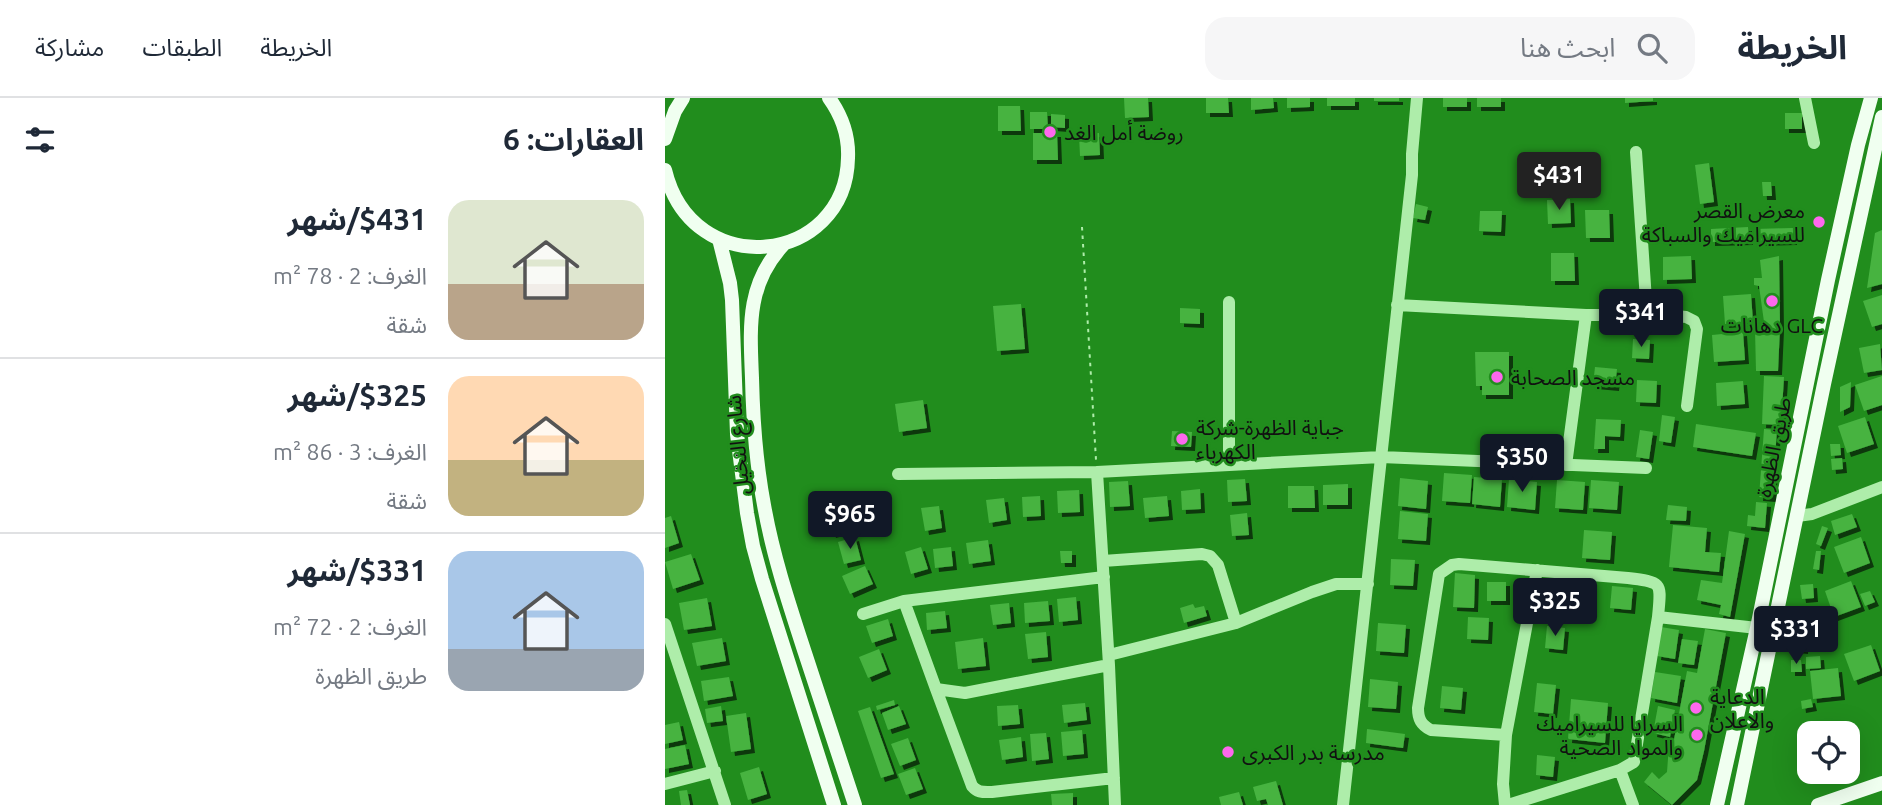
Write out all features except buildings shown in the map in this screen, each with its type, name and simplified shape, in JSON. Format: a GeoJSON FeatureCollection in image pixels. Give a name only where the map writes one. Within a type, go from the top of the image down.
{"type":"FeatureCollection","features":[{"type":"Feature","properties":{"kind":"main road"},"geometry":{"type":"LineString","coordinates":[[665,139],[683,98]]}},
{"type":"Feature","properties":{"kind":"main road"},"geometry":{"type":"LineString","coordinates":[[665,170],[671,190],[682,211],[719,240],[734,245],[768,247],[800,237],[827,215],[837,201],[848,166],[847,139],[839,113],[829,98]]}},
{"type":"Feature","properties":{"kind":"main road","name":"طريق الظهرة"},"geometry":{"type":"LineString","coordinates":[[1717,805],[1757,628],[1828,280],[1871,98]]}},
{"type":"Feature","properties":{"kind":"main road","name":"طريق الظهرة"},"geometry":{"type":"LineString","coordinates":[[1737,805],[1879,144],[1882,117]]}},
{"type":"Feature","properties":{"kind":"main road","name":"شارع النخيل"},"geometry":{"type":"LineString","coordinates":[[719,240],[732,300],[737,434],[753,545],[834,805]]}},
{"type":"Feature","properties":{"kind":"main road","name":"شارع النخيل"},"geometry":{"type":"LineString","coordinates":[[784,244],[763,272],[752,307],[750,325],[757,465],[774,553],[855,805]]}},
{"type":"Feature","properties":{"kind":"main road"},"geometry":{"type":"LineString","coordinates":[[1818,805],[1882,782]]}},
{"type":"Feature","properties":{"kind":"street"},"geometry":{"type":"LineString","coordinates":[[1343,805],[1412,175],[1417,98]]}},
{"type":"Feature","properties":{"kind":"street"},"geometry":{"type":"LineString","coordinates":[[1804,98],[1814,143]]}},
{"type":"Feature","properties":{"kind":"street"},"geometry":{"type":"LineString","coordinates":[[1858,145],[1879,144]]}},
{"type":"Feature","properties":{"kind":"street"},"geometry":{"type":"LineString","coordinates":[[1636,152],[1647,315]]}},
{"type":"Feature","properties":{"kind":"street"},"geometry":{"type":"LineString","coordinates":[[1229,302],[1229,465]]}},
{"type":"Feature","properties":{"kind":"street"},"geometry":{"type":"LineString","coordinates":[[1397,305],[1586,315],[1686,317],[1694,321],[1697,330],[1687,406]]}},
{"type":"Feature","properties":{"kind":"street"},"geometry":{"type":"LineString","coordinates":[[1566,465],[1586,315]]}},
{"type":"Feature","properties":{"kind":"street"},"geometry":{"type":"LineString","coordinates":[[898,474],[1097,472],[1381,457],[1646,468]]}},
{"type":"Feature","properties":{"kind":"street"},"geometry":{"type":"LineString","coordinates":[[1097,472],[1115,805]]}},
{"type":"Feature","properties":{"kind":"street"},"geometry":{"type":"LineString","coordinates":[[1797,516],[1812,514],[1882,487]]}},
{"type":"Feature","properties":{"kind":"street"},"geometry":{"type":"LineString","coordinates":[[1103,561],[1210,555],[1218,565],[1236,623]]}},
{"type":"Feature","properties":{"kind":"street"},"geometry":{"type":"LineString","coordinates":[[1506,735],[1431,730],[1424,727],[1419,719],[1418,708],[1439,574],[1452,565],[1537,570],[1653,581],[1659,587],[1658,617],[1634,762],[1620,770],[1506,805],[1503,784],[1506,735],[1537,570]]}},
{"type":"Feature","properties":{"kind":"street"},"geometry":{"type":"LineString","coordinates":[[863,614],[904,601],[1104,577]]}},
{"type":"Feature","properties":{"kind":"street"},"geometry":{"type":"LineString","coordinates":[[936,689],[965,693],[1109,660],[1236,623],[1336,584],[1368,584]]}},
{"type":"Feature","properties":{"kind":"street"},"geometry":{"type":"LineString","coordinates":[[904,601],[972,786],[976,790],[992,792],[1114,778]]}},
{"type":"Feature","properties":{"kind":"street"},"geometry":{"type":"LineString","coordinates":[[1658,617],[1757,628]]}},
{"type":"Feature","properties":{"kind":"street"},"geometry":{"type":"LineString","coordinates":[[665,624],[670,658],[715,771],[725,805]]}},
{"type":"Feature","properties":{"kind":"street"},"geometry":{"type":"LineString","coordinates":[[1620,770],[1633,805]]}},
{"type":"Feature","properties":{"kind":"street"},"geometry":{"type":"LineString","coordinates":[[665,784],[715,771]]}},
{"type":"Feature","properties":{"kind":"path"},"geometry":{"type":"LineString","coordinates":[[1082,227],[1097,472]]}},
{"type":"Feature","properties":{"kind":"place","name":"روضة أمل الغد"},"geometry":{"type":"Point","coordinates":[1050,132]}},
{"type":"Feature","properties":{"kind":"place","name":"معرض القصر للسيراميك والسباكة"},"geometry":{"type":"Point","coordinates":[1819,222]}},
{"type":"Feature","properties":{"kind":"place","name":"دهانات GLC"},"geometry":{"type":"Point","coordinates":[1772,301]}},
{"type":"Feature","properties":{"kind":"place","name":"مسجد الصحابة"},"geometry":{"type":"Point","coordinates":[1497,377]}},
{"type":"Feature","properties":{"kind":"place","name":"جباية الظهرة-شركة الكهرباء"},"geometry":{"type":"Point","coordinates":[1182,439]}},
{"type":"Feature","properties":{"kind":"place","name":"الدعاية والاعلان"},"geometry":{"type":"Point","coordinates":[1696,708]}},
{"type":"Feature","properties":{"kind":"place","name":"السرايا للسيراميك والمواد الصحية"},"geometry":{"type":"Point","coordinates":[1697,735]}},
{"type":"Feature","properties":{"kind":"place","name":"مدرسة بدر الكبرى"},"geometry":{"type":"Point","coordinates":[1228,752]}}]}
